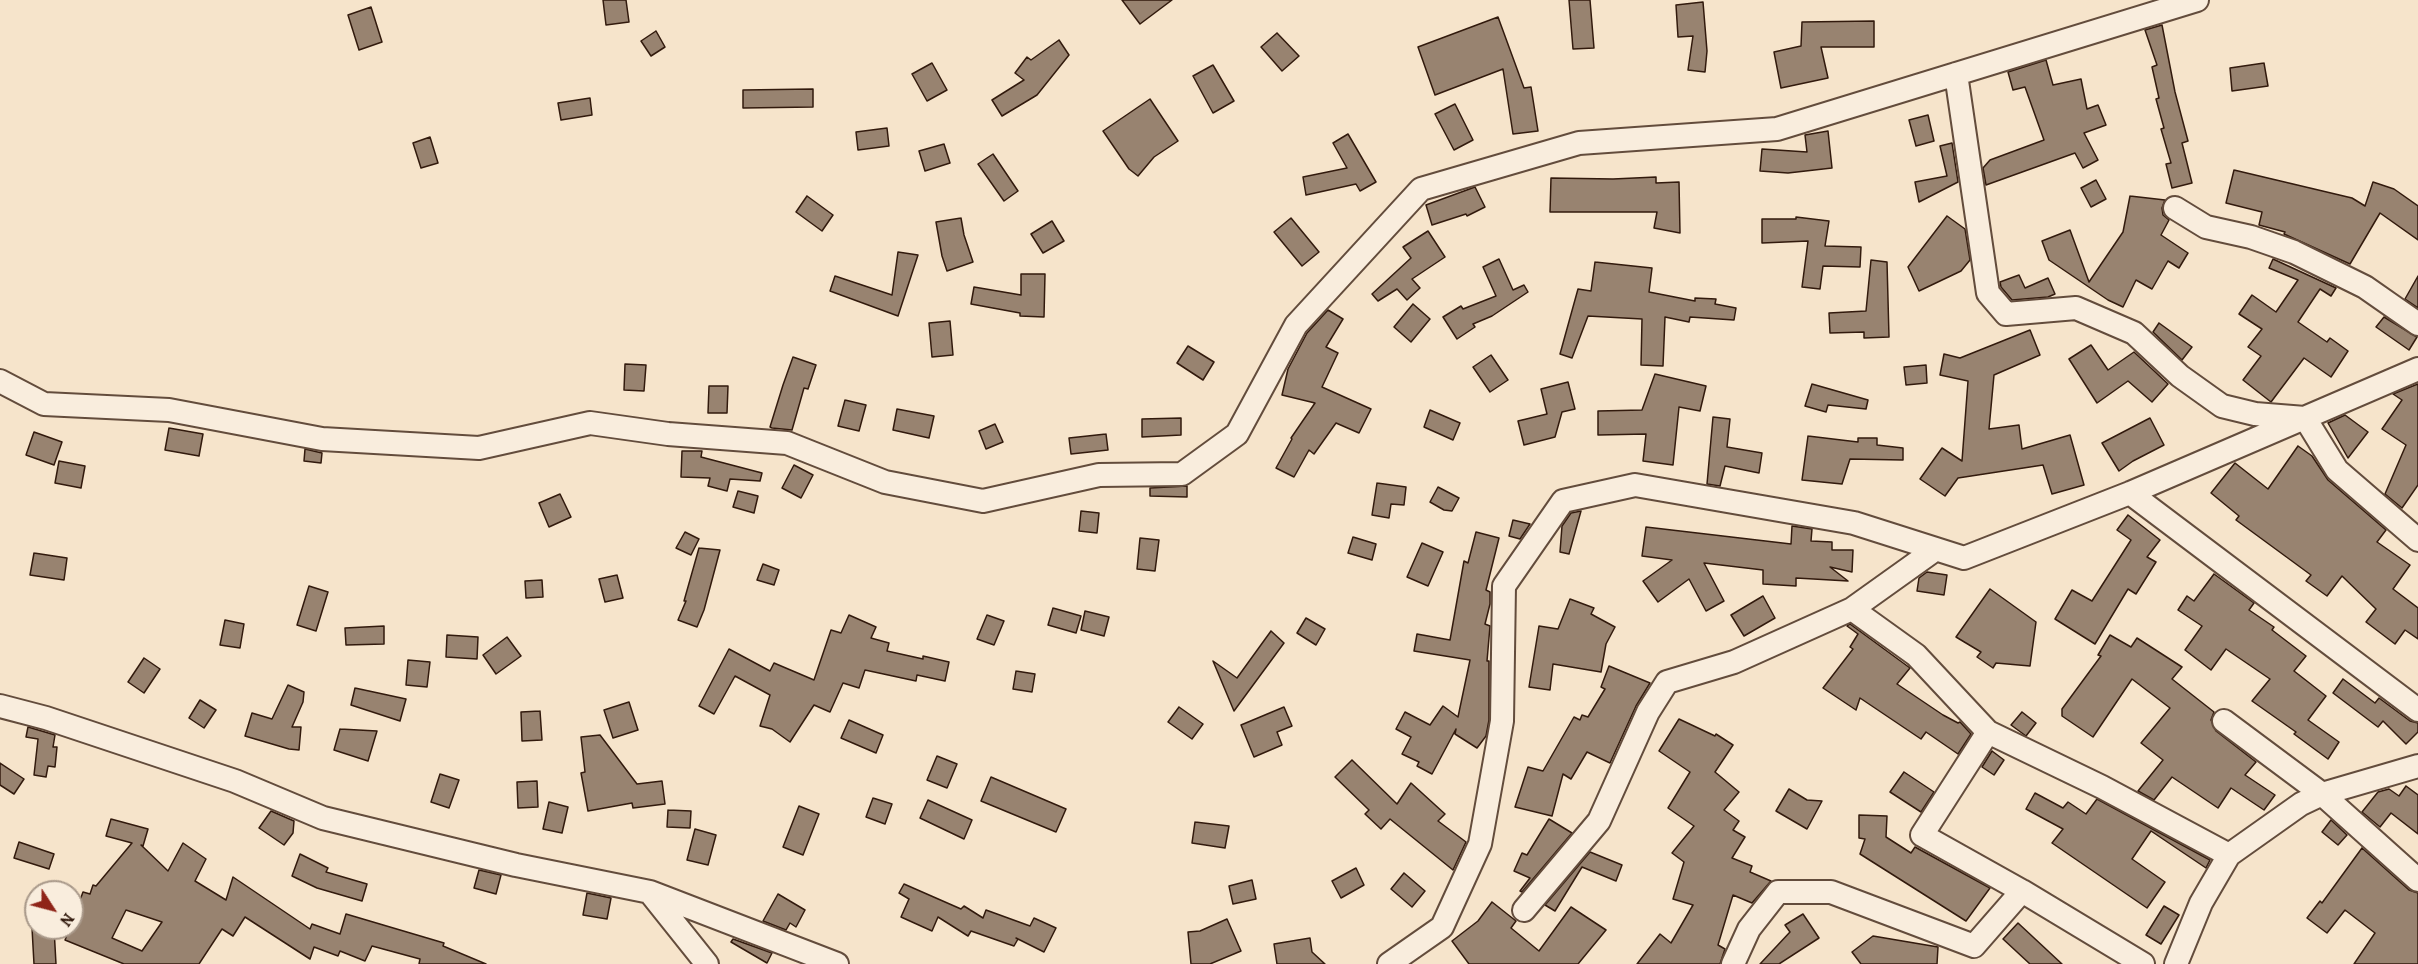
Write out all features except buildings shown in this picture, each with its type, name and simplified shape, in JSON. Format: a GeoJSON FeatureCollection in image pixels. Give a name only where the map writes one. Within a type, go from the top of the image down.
{"type":"FeatureCollection","features":[{"type":"Feature","properties":{"kind":"street"},"geometry":{"type":"LineString","coordinates":[[0,381],[44,404],[169,410],[322,439],[479,448],[590,423],[668,434],[787,443],[885,482],[983,501],[1099,475],[1182,474],[1237,434],[1296,325],[1421,189],[1579,143],[1777,129],[2197,0]]}},
{"type":"Feature","properties":{"kind":"street"},"geometry":{"type":"LineString","coordinates":[[1956,74],[1988,293],[2006,314],[2076,308],[2134,333],[2180,376],[2222,406],[2255,414],[2305,418]]}},
{"type":"Feature","properties":{"kind":"street"},"geometry":{"type":"LineString","coordinates":[[2175,208],[2206,226],[2251,237],[2294,252],[2366,287],[2418,324]]}},
{"type":"Feature","properties":{"kind":"street"},"geometry":{"type":"LineString","coordinates":[[1389,964],[1442,927],[1480,844],[1502,721],[1504,586],[1563,501],[1635,485],[1854,524],[1965,558],[2130,493],[2418,369]]}},
{"type":"Feature","properties":{"kind":"street"},"geometry":{"type":"LineString","coordinates":[[2305,418],[2337,470],[2418,540]]}},
{"type":"Feature","properties":{"kind":"street"},"geometry":{"type":"LineString","coordinates":[[2130,493],[2418,710]]}},
{"type":"Feature","properties":{"kind":"street"},"geometry":{"type":"LineString","coordinates":[[1524,910],[1599,821],[1648,712],[1667,682],[1734,662],[1852,609],[1936,549]]}},
{"type":"Feature","properties":{"kind":"street"},"geometry":{"type":"LineString","coordinates":[[1852,609],[1916,655],[1988,732],[2102,787],[2229,855]]}},
{"type":"Feature","properties":{"kind":"street"},"geometry":{"type":"LineString","coordinates":[[0,706],[46,718],[235,781],[323,818],[516,865],[650,892],[837,964]]}},
{"type":"Feature","properties":{"kind":"street"},"geometry":{"type":"LineString","coordinates":[[2224,721],[2322,794],[2418,880]]}},
{"type":"Feature","properties":{"kind":"street"},"geometry":{"type":"LineString","coordinates":[[1988,732],[1922,835],[2022,891],[2143,964]]}},
{"type":"Feature","properties":{"kind":"street"},"geometry":{"type":"LineString","coordinates":[[2176,964],[2201,903],[2229,855],[2301,804],[2322,794],[2418,766]]}},
{"type":"Feature","properties":{"kind":"street"},"geometry":{"type":"LineString","coordinates":[[1732,964],[1749,929],[1778,892],[1831,892],[1974,946],[2022,891]]}},
{"type":"Feature","properties":{"kind":"street"},"geometry":{"type":"LineString","coordinates":[[650,892],[707,964]]}}]}
